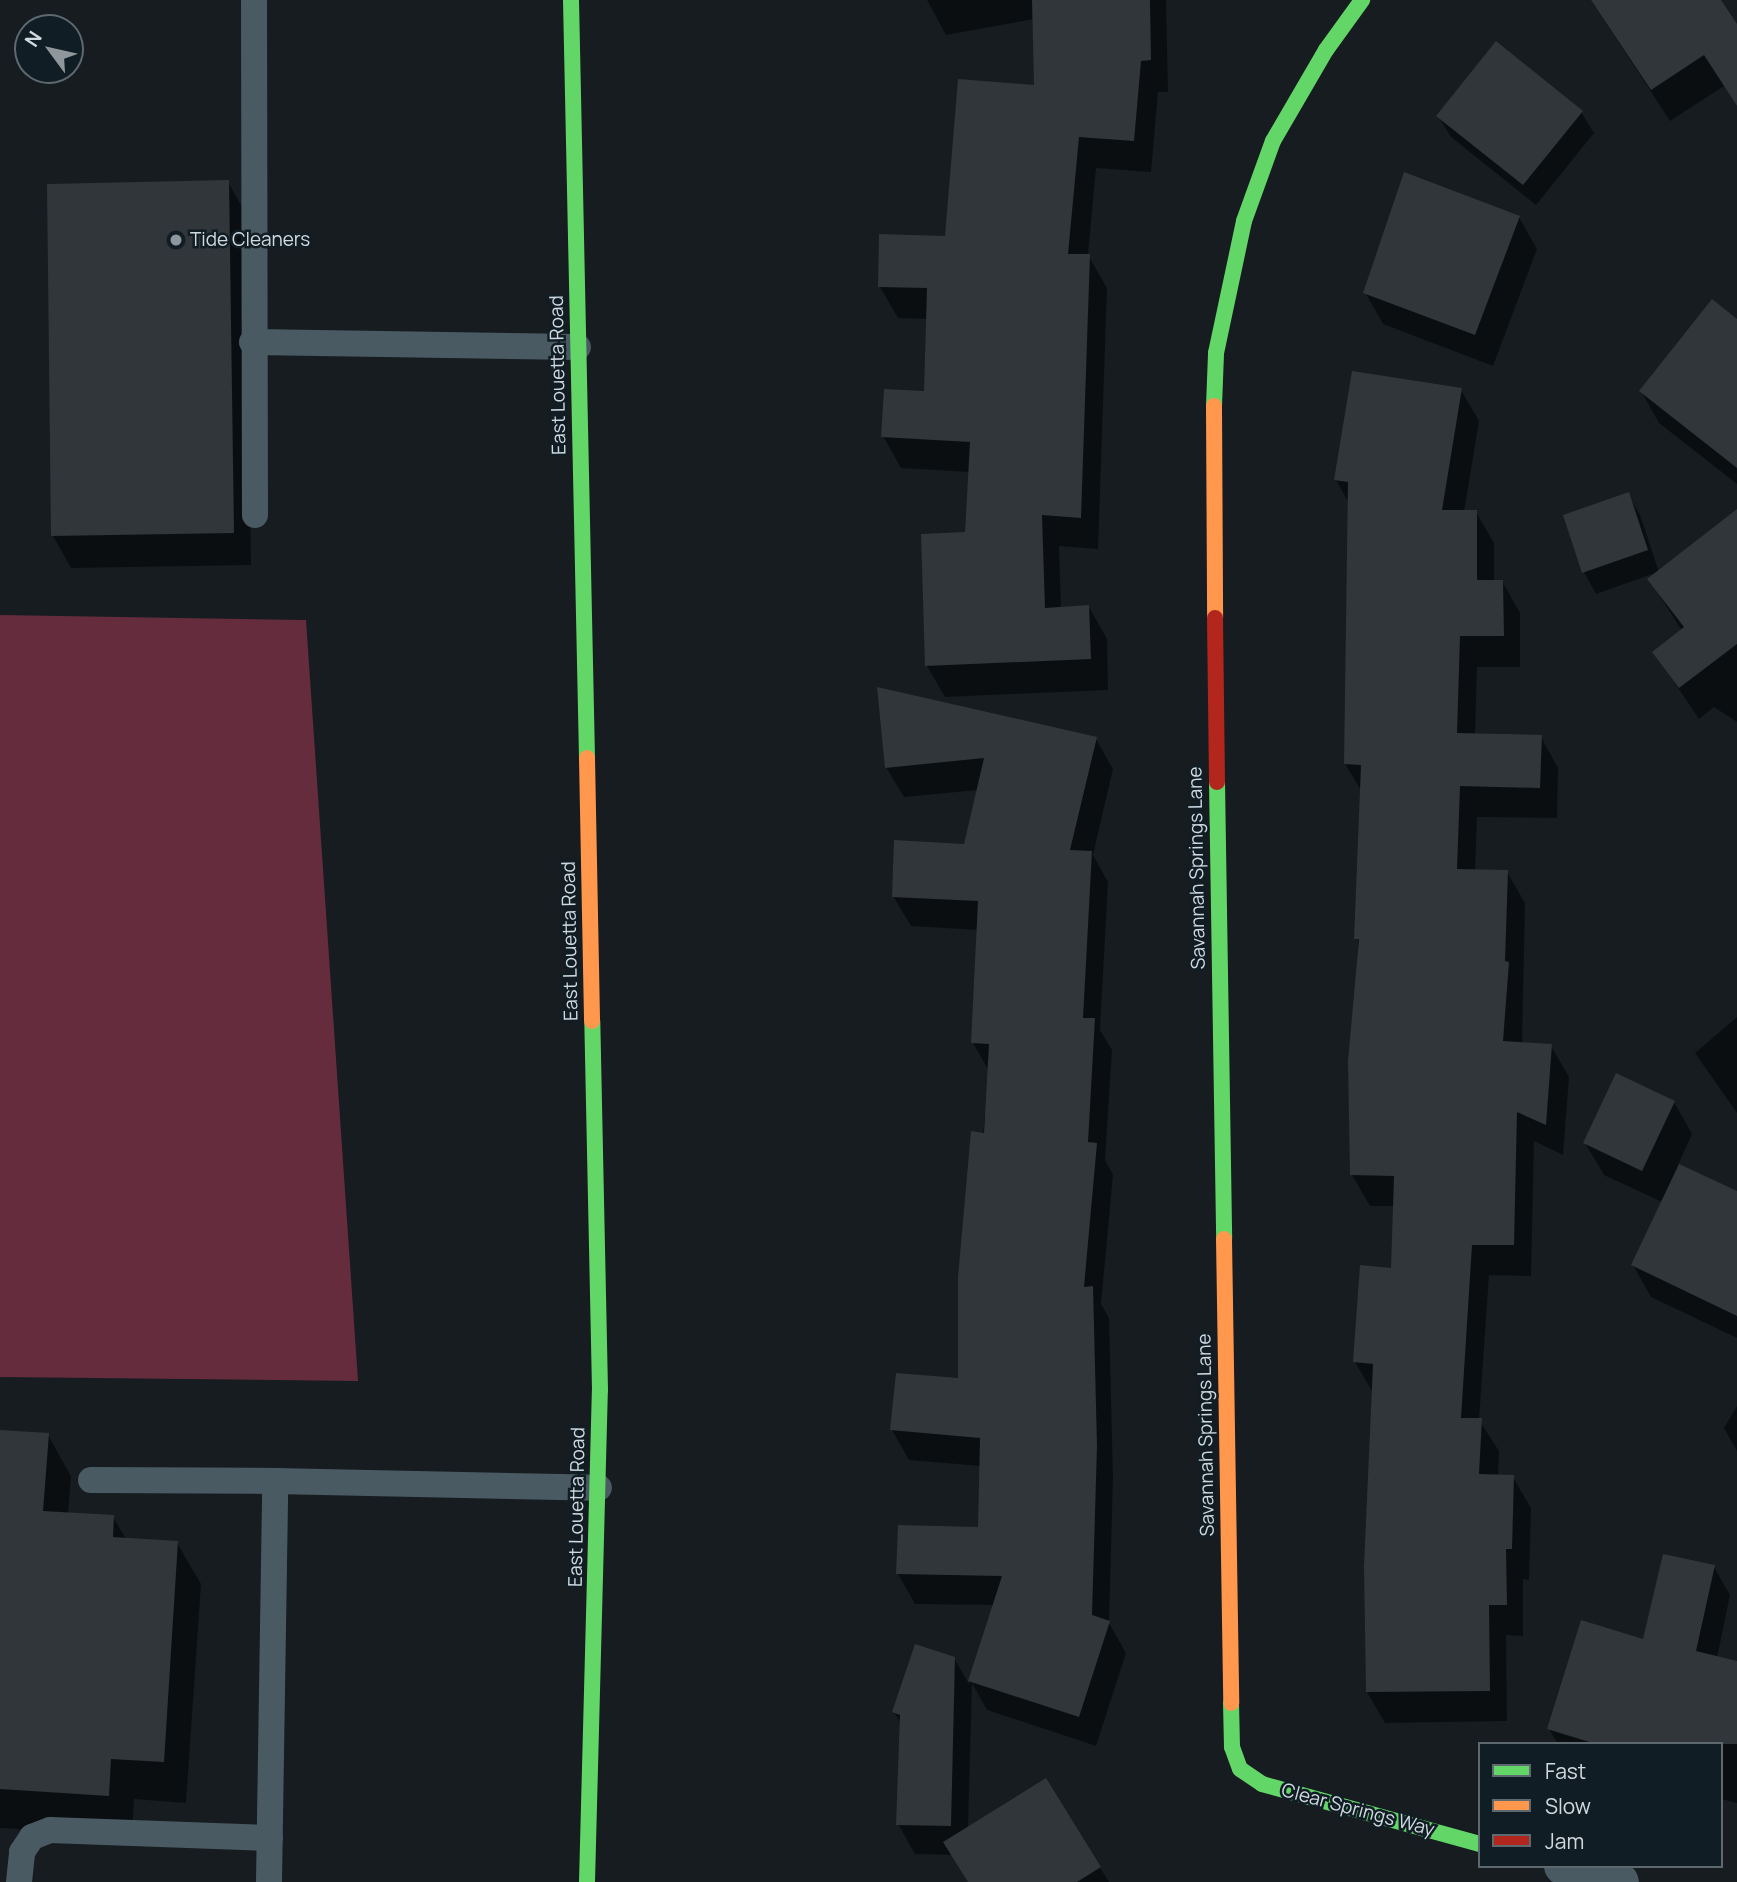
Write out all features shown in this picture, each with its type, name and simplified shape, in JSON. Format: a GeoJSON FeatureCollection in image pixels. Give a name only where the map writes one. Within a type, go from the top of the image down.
{"type":"FeatureCollection","features":[{"type":"Feature","properties":{"kind":"street","name":"East Louetta Road"},"geometry":{"type":"LineString","coordinates":[[571,0],[599,1488],[587,1882]]}},
{"type":"Feature","properties":{"kind":"street","name":"Savannah Springs Lane"},"geometry":{"type":"LineString","coordinates":[[1240,1769],[1233,1756],[1231,1733],[1212,443],[1216,353],[1231,269],[1259,174],[1298,96],[1350,4]]}},
{"type":"Feature","properties":{"kind":"street","name":"Clear Springs Way"},"geometry":{"type":"LineString","coordinates":[[1240,1769],[1262,1784],[1478,1842]]}},
{"type":"Feature","properties":{"kind":"street"},"geometry":{"type":"LineString","coordinates":[[1570,1868],[1620,1882]]}},
{"type":"Feature","properties":{"kind":"lane"},"geometry":{"type":"LineString","coordinates":[[254,0],[252,342],[256,515]]}},
{"type":"Feature","properties":{"kind":"lane"},"geometry":{"type":"LineString","coordinates":[[252,342],[578,347]]}},
{"type":"Feature","properties":{"kind":"lane"},"geometry":{"type":"LineString","coordinates":[[91,1480],[275,1480],[599,1488]]}},
{"type":"Feature","properties":{"kind":"lane"},"geometry":{"type":"LineString","coordinates":[[269,1882],[275,1480]]}},
{"type":"Feature","properties":{"kind":"lane"},"geometry":{"type":"LineString","coordinates":[[19,1882],[22,1852],[32,1837],[50,1830],[270,1838]]}},
{"type":"Feature","properties":{"kind":"shaded area"},"geometry":{"type":"Polygon","coordinates":[[[0,615],[306,620],[358,1381],[0,1377],[0,615]]]}},
{"type":"Feature","properties":{"kind":"building"},"geometry":{"type":"Polygon","coordinates":[[[1032,0],[1150,0],[1151,60],[1141,61],[1134,141],[1079,137],[1068,254],[1090,254],[1081,518],[1042,515],[1045,608],[1089,605],[1091,659],[925,666],[921,534],[965,532],[970,442],[881,437],[884,389],[924,391],[927,288],[878,287],[879,234],[945,236],[958,79],[1034,85],[1032,0]]]}},
{"type":"Feature","properties":{"kind":"building"},"geometry":{"type":"Polygon","coordinates":[[[1591,0],[1721,0],[1737,24],[1737,106],[1704,55],[1651,90],[1591,0]]]}},
{"type":"Feature","properties":{"kind":"building"},"geometry":{"type":"Polygon","coordinates":[[[1496,41],[1583,111],[1523,185],[1436,116],[1496,41]]]}},
{"type":"Feature","properties":{"kind":"building"},"geometry":{"type":"Polygon","coordinates":[[[1404,172],[1520,216],[1475,335],[1363,293],[1404,172]]]}},
{"type":"Feature","properties":{"kind":"building"},"geometry":{"type":"Polygon","coordinates":[[[229,180],[234,533],[51,536],[47,184],[229,180]]]}},
{"type":"Feature","properties":{"kind":"building"},"geometry":{"type":"Polygon","coordinates":[[[1712,299],[1737,319],[1737,468],[1639,391],[1712,299]]]}},
{"type":"Feature","properties":{"kind":"building"},"geometry":{"type":"Polygon","coordinates":[[[1352,371],[1462,388],[1442,510],[1477,510],[1477,580],[1503,580],[1504,636],[1460,636],[1457,733],[1542,735],[1540,788],[1460,786],[1457,869],[1508,870],[1505,961],[1509,962],[1503,1041],[1552,1044],[1546,1125],[1517,1112],[1514,1245],[1472,1245],[1461,1418],[1482,1418],[1479,1474],[1514,1475],[1512,1549],[1506,1549],[1507,1605],[1489,1605],[1490,1691],[1366,1692],[1364,1566],[1373,1364],[1353,1362],[1360,1265],[1391,1268],[1394,1176],[1350,1175],[1348,1061],[1359,939],[1354,939],[1361,765],[1344,764],[1348,482],[1334,480],[1352,371]]]}},
{"type":"Feature","properties":{"kind":"building"},"geometry":{"type":"Polygon","coordinates":[[[1629,492],[1648,550],[1582,573],[1563,515],[1629,492]]]}},
{"type":"Feature","properties":{"kind":"building"},"geometry":{"type":"Polygon","coordinates":[[[1737,509],[1737,644],[1679,688],[1652,652],[1684,627],[1647,579],[1737,509]]]}},
{"type":"Feature","properties":{"kind":"building"},"geometry":{"type":"Polygon","coordinates":[[[877,687],[1097,737],[1070,850],[1092,851],[1083,1018],[1095,1018],[1088,1142],[1097,1143],[1084,1287],[1093,1286],[1097,1446],[1092,1615],[1110,1621],[1079,1717],[968,1681],[1002,1576],[896,1574],[898,1525],[978,1527],[980,1438],[890,1430],[896,1373],[958,1378],[958,1277],[971,1131],[984,1133],[989,1044],[971,1043],[978,901],[892,897],[894,840],[964,844],[984,758],[885,768],[877,687]]]}},
{"type":"Feature","properties":{"kind":"building"},"geometry":{"type":"Polygon","coordinates":[[[1616,1073],[1675,1101],[1642,1171],[1583,1143],[1616,1073]]]}},
{"type":"Feature","properties":{"kind":"building"},"geometry":{"type":"Polygon","coordinates":[[[1679,1164],[1737,1191],[1737,1316],[1631,1265],[1679,1164]]]}},
{"type":"Feature","properties":{"kind":"building"},"geometry":{"type":"Polygon","coordinates":[[[0,1430],[49,1433],[43,1511],[114,1515],[113,1537],[178,1541],[164,1762],[111,1759],[109,1796],[0,1789],[0,1430]]]}},
{"type":"Feature","properties":{"kind":"building"},"geometry":{"type":"Polygon","coordinates":[[[1663,1554],[1715,1565],[1696,1651],[1737,1661],[1737,1744],[1589,1742],[1547,1729],[1581,1620],[1643,1639],[1663,1554]]]}},
{"type":"Feature","properties":{"kind":"building"},"geometry":{"type":"Polygon","coordinates":[[[915,1644],[955,1657],[951,1826],[896,1825],[900,1715],[892,1712],[915,1644]]]}},
{"type":"Feature","properties":{"kind":"building"},"geometry":{"type":"Polygon","coordinates":[[[1046,1778],[1101,1867],[1077,1882],[968,1882],[943,1842],[1046,1778]]]}},
{"type":"Feature","properties":{"kind":"traffic: fast"},"geometry":{"type":"LineString","coordinates":[[571,0],[587,758]]}},
{"type":"Feature","properties":{"kind":"traffic: fast"},"geometry":{"type":"LineString","coordinates":[[1214,406],[1216,353],[1244,221],[1273,141],[1326,50],[1362,0]]}},
{"type":"Feature","properties":{"kind":"traffic: fast"},"geometry":{"type":"LineString","coordinates":[[1217,782],[1224,1239]]}},
{"type":"Feature","properties":{"kind":"traffic: fast"},"geometry":{"type":"LineString","coordinates":[[587,1882],[600,1390],[592,1021]]}},
{"type":"Feature","properties":{"kind":"traffic: fast"},"geometry":{"type":"LineString","coordinates":[[1231,1703],[1232,1747],[1240,1769],[1262,1784],[1478,1843]]}},
{"type":"Feature","properties":{"kind":"traffic: slow"},"geometry":{"type":"LineString","coordinates":[[1214,406],[1215,618]]}},
{"type":"Feature","properties":{"kind":"traffic: slow"},"geometry":{"type":"LineString","coordinates":[[587,758],[592,1021]]}},
{"type":"Feature","properties":{"kind":"traffic: slow"},"geometry":{"type":"LineString","coordinates":[[1224,1239],[1231,1703]]}},
{"type":"Feature","properties":{"kind":"traffic: jam"},"geometry":{"type":"LineString","coordinates":[[1215,618],[1217,782]]}},
{"type":"Feature","properties":{"kind":"place","name":"Tide Cleaners"},"geometry":{"type":"Point","coordinates":[176,240]}}]}
